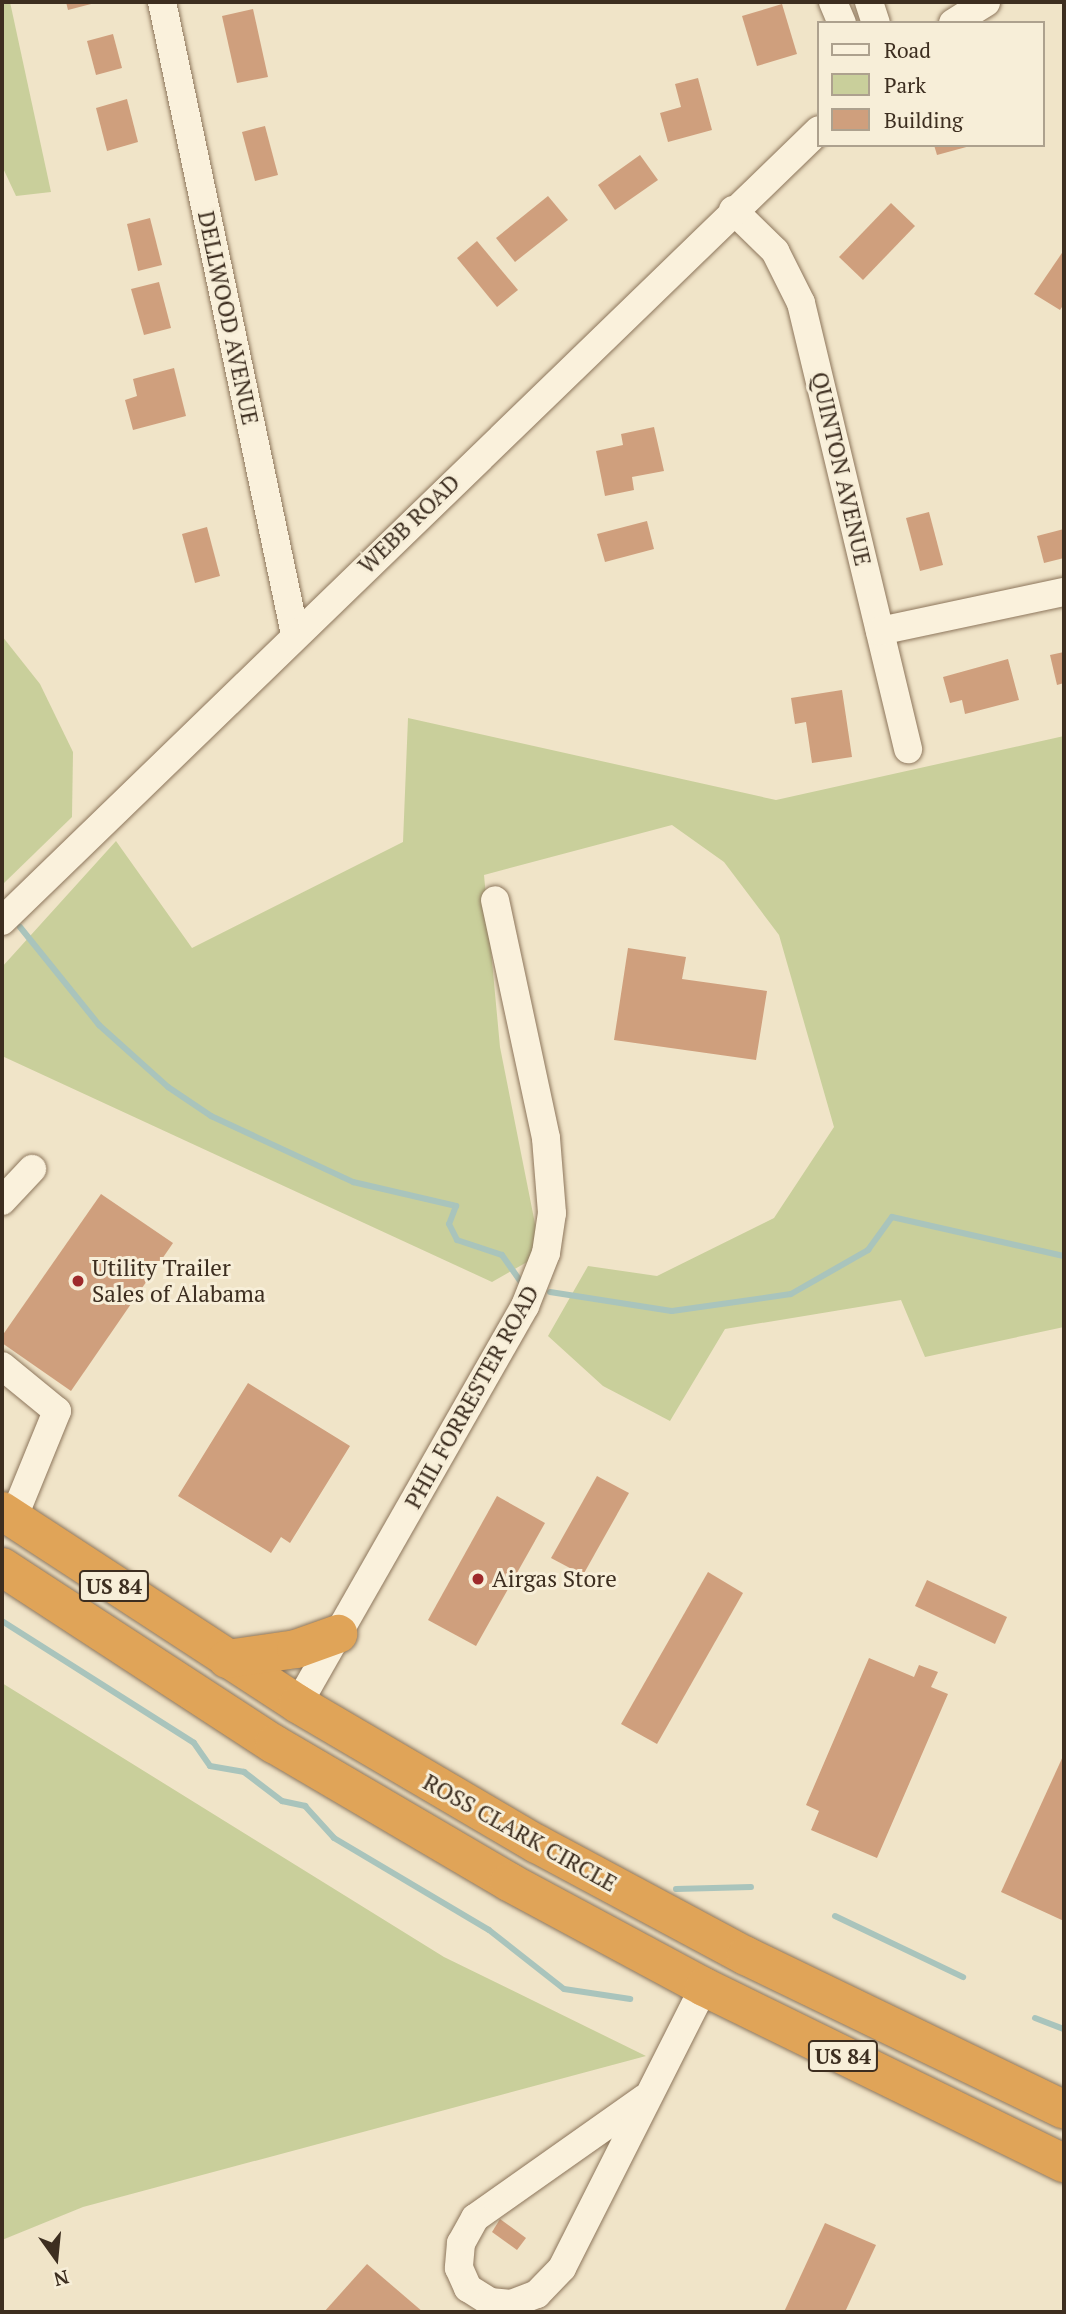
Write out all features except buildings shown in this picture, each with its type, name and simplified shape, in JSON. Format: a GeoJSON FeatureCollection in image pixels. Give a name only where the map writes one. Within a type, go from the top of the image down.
{"type":"FeatureCollection","features":[{"type":"Feature","properties":{"kind":"highway","name":"ROSS CLARK CIRCLE"},"geometry":{"type":"LineString","coordinates":[[7,1515],[298,1704],[647,1904],[1064,2110]]}},
{"type":"Feature","properties":{"kind":"highway","name":"ROSS CLARK CIRCLE"},"geometry":{"type":"LineString","coordinates":[[2,1567],[275,1744],[624,1945],[704,1987],[1064,2163]]}},
{"type":"Feature","properties":{"kind":"highway"},"geometry":{"type":"LineString","coordinates":[[227,1659],[296,1649],[338,1634]]}},
{"type":"Feature","properties":{"kind":"highway"},"geometry":{"type":"LineString","coordinates":[[275,1744],[298,1704]]}},
{"type":"Feature","properties":{"kind":"highway"},"geometry":{"type":"LineString","coordinates":[[624,1945],[647,1904]]}},
{"type":"Feature","properties":{"kind":"street","name":"DELLWOOD AVENUE"},"geometry":{"type":"LineString","coordinates":[[162,2],[295,634]]}},
{"type":"Feature","properties":{"kind":"street"},"geometry":{"type":"LineString","coordinates":[[834,2],[841,21]]}},
{"type":"Feature","properties":{"kind":"street"},"geometry":{"type":"LineString","coordinates":[[869,2],[875,21]]}},
{"type":"Feature","properties":{"kind":"street"},"geometry":{"type":"LineString","coordinates":[[956,21],[986,2]]}},
{"type":"Feature","properties":{"kind":"street","name":"WEBB ROAD"},"geometry":{"type":"LineString","coordinates":[[2,921],[295,634],[818,131]]}},
{"type":"Feature","properties":{"kind":"street","name":"QUINTON AVENUE"},"geometry":{"type":"LineString","coordinates":[[733,210],[775,251],[801,303],[908,749]]}},
{"type":"Feature","properties":{"kind":"street"},"geometry":{"type":"LineString","coordinates":[[880,631],[1064,593]]}},
{"type":"Feature","properties":{"kind":"street","name":"PHIL FORRESTER ROAD"},"geometry":{"type":"LineString","coordinates":[[298,1704],[526,1306],[546,1252],[552,1213],[545,1138],[495,900]]}},
{"type":"Feature","properties":{"kind":"street"},"geometry":{"type":"LineString","coordinates":[[2,1201],[32,1169]]}},
{"type":"Feature","properties":{"kind":"street"},"geometry":{"type":"LineString","coordinates":[[2,1366],[57,1411],[7,1515]]}},
{"type":"Feature","properties":{"kind":"street"},"geometry":{"type":"LineString","coordinates":[[646,2098],[475,2218],[461,2243],[459,2268],[468,2288],[490,2302],[511,2304],[537,2294],[562,2268],[704,1987]]}},
{"type":"Feature","properties":{"kind":"green space"},"geometry":{"type":"Polygon","coordinates":[[[2,2],[10,2],[51,192],[16,196],[2,166],[2,2]]]}},
{"type":"Feature","properties":{"kind":"green space"},"geometry":{"type":"Polygon","coordinates":[[[2,636],[40,684],[73,752],[72,817],[2,885],[2,636]]]}},
{"type":"Feature","properties":{"kind":"green space"},"geometry":{"type":"Polygon","coordinates":[[[408,718],[776,800],[1064,736],[1064,1327],[925,1357],[901,1300],[725,1329],[670,1421],[603,1386],[548,1336],[588,1266],[657,1276],[774,1218],[834,1127],[779,935],[724,862],[672,825],[484,875],[500,1047],[541,1254],[492,1282],[2,1056],[2,967],[116,841],[192,948],[403,842],[408,718]]]}},
{"type":"Feature","properties":{"kind":"green space"},"geometry":{"type":"Polygon","coordinates":[[[2,1683],[444,1957],[646,2056],[83,2207],[2,2240],[2,1683]]]}},
{"type":"Feature","properties":{"kind":"waterway"},"geometry":{"type":"LineString","coordinates":[[20,927],[99,1025],[168,1087],[211,1116],[353,1182],[456,1206],[449,1224],[457,1240],[502,1255],[520,1281]]}},
{"type":"Feature","properties":{"kind":"waterway"},"geometry":{"type":"LineString","coordinates":[[550,1292],[672,1311],[791,1294],[868,1250],[892,1217],[1064,1256]]}},
{"type":"Feature","properties":{"kind":"waterway"},"geometry":{"type":"LineString","coordinates":[[2,1621],[194,1743],[210,1766],[244,1772],[282,1801],[305,1806],[334,1838],[489,1930],[564,1989],[630,1999]]}},
{"type":"Feature","properties":{"kind":"waterway"},"geometry":{"type":"LineString","coordinates":[[676,1889],[751,1887]]}},
{"type":"Feature","properties":{"kind":"waterway"},"geometry":{"type":"LineString","coordinates":[[835,1916],[963,1977]]}},
{"type":"Feature","properties":{"kind":"waterway"},"geometry":{"type":"LineString","coordinates":[[1035,2018],[1064,2029]]}},
{"type":"Feature","properties":{"kind":"place","name":"Utility Trailer Sales of Alabama"},"geometry":{"type":"Point","coordinates":[78,1281]}},
{"type":"Feature","properties":{"kind":"place","name":"Airgas Store"},"geometry":{"type":"Point","coordinates":[478,1579]}}]}
